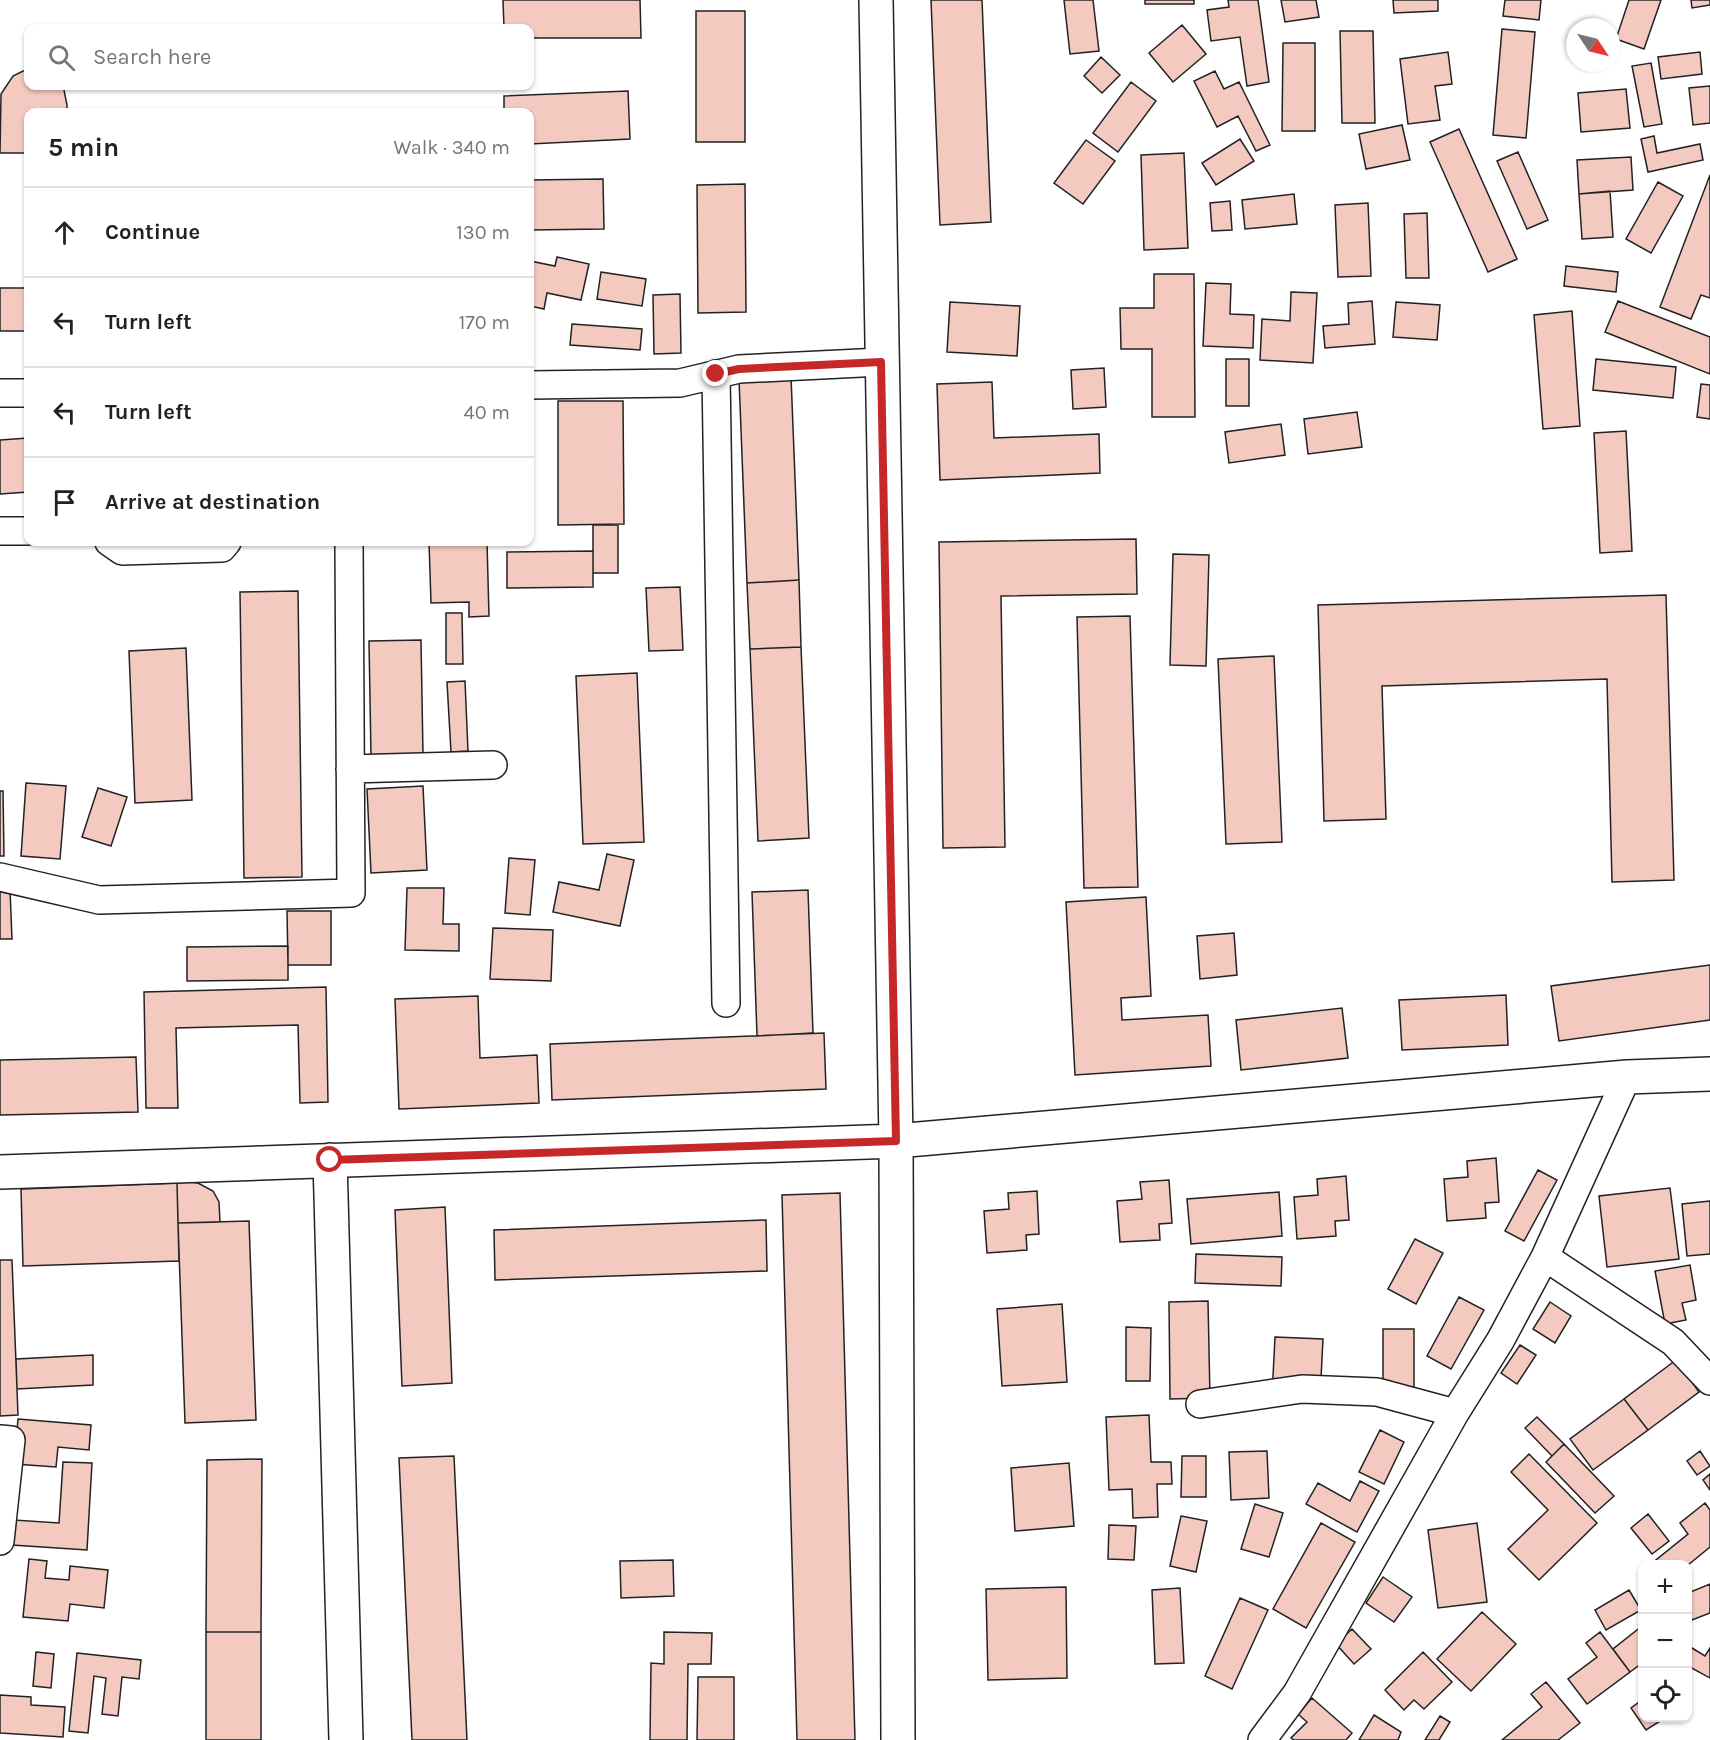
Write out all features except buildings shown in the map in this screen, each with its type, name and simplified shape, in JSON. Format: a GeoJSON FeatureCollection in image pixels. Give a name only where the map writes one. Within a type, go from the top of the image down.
{"type":"FeatureCollection","features":[{"type":"Feature","properties":{"kind":"street"},"geometry":{"type":"LineString","coordinates":[[876,0],[896,1141],[898,1740]]}},
{"type":"Feature","properties":{"kind":"street"},"geometry":{"type":"LineString","coordinates":[[534,385],[680,383],[739,369],[881,362]]}},
{"type":"Feature","properties":{"kind":"street"},"geometry":{"type":"LineString","coordinates":[[716,374],[726,1003]]}},
{"type":"Feature","properties":{"kind":"street"},"geometry":{"type":"LineString","coordinates":[[0,393],[24,393]]}},
{"type":"Feature","properties":{"kind":"street"},"geometry":{"type":"LineString","coordinates":[[0,531],[24,531]]}},
{"type":"Feature","properties":{"kind":"street"},"geometry":{"type":"LineString","coordinates":[[115,546],[122,551],[222,548],[224,546]]}},
{"type":"Feature","properties":{"kind":"street"},"geometry":{"type":"LineString","coordinates":[[0,877],[99,900],[351,893],[349,546]]}},
{"type":"Feature","properties":{"kind":"street"},"geometry":{"type":"LineString","coordinates":[[350,769],[493,765]]}},
{"type":"Feature","properties":{"kind":"street"},"geometry":{"type":"LineString","coordinates":[[0,1172],[896,1141],[1627,1077],[1710,1074]]}},
{"type":"Feature","properties":{"kind":"street"},"geometry":{"type":"LineString","coordinates":[[1262,1740],[1298,1693],[1455,1413],[1500,1341],[1545,1257],[1627,1077]]}},
{"type":"Feature","properties":{"kind":"street"},"geometry":{"type":"LineString","coordinates":[[330,1160],[346,1740]]}},
{"type":"Feature","properties":{"kind":"street"},"geometry":{"type":"LineString","coordinates":[[1545,1257],[1673,1342],[1710,1381]]}},
{"type":"Feature","properties":{"kind":"street"},"geometry":{"type":"LineString","coordinates":[[1200,1404],[1302,1389],[1377,1392],[1455,1413]]}},
{"type":"Feature","properties":{"kind":"street"},"geometry":{"type":"LineString","coordinates":[[0,1439],[11,1440],[0,1541]]}},
{"type":"Feature","properties":{"kind":"route"},"geometry":{"type":"LineString","coordinates":[[330,1160],[896,1141],[881,362],[739,369],[716,374]]}}]}
